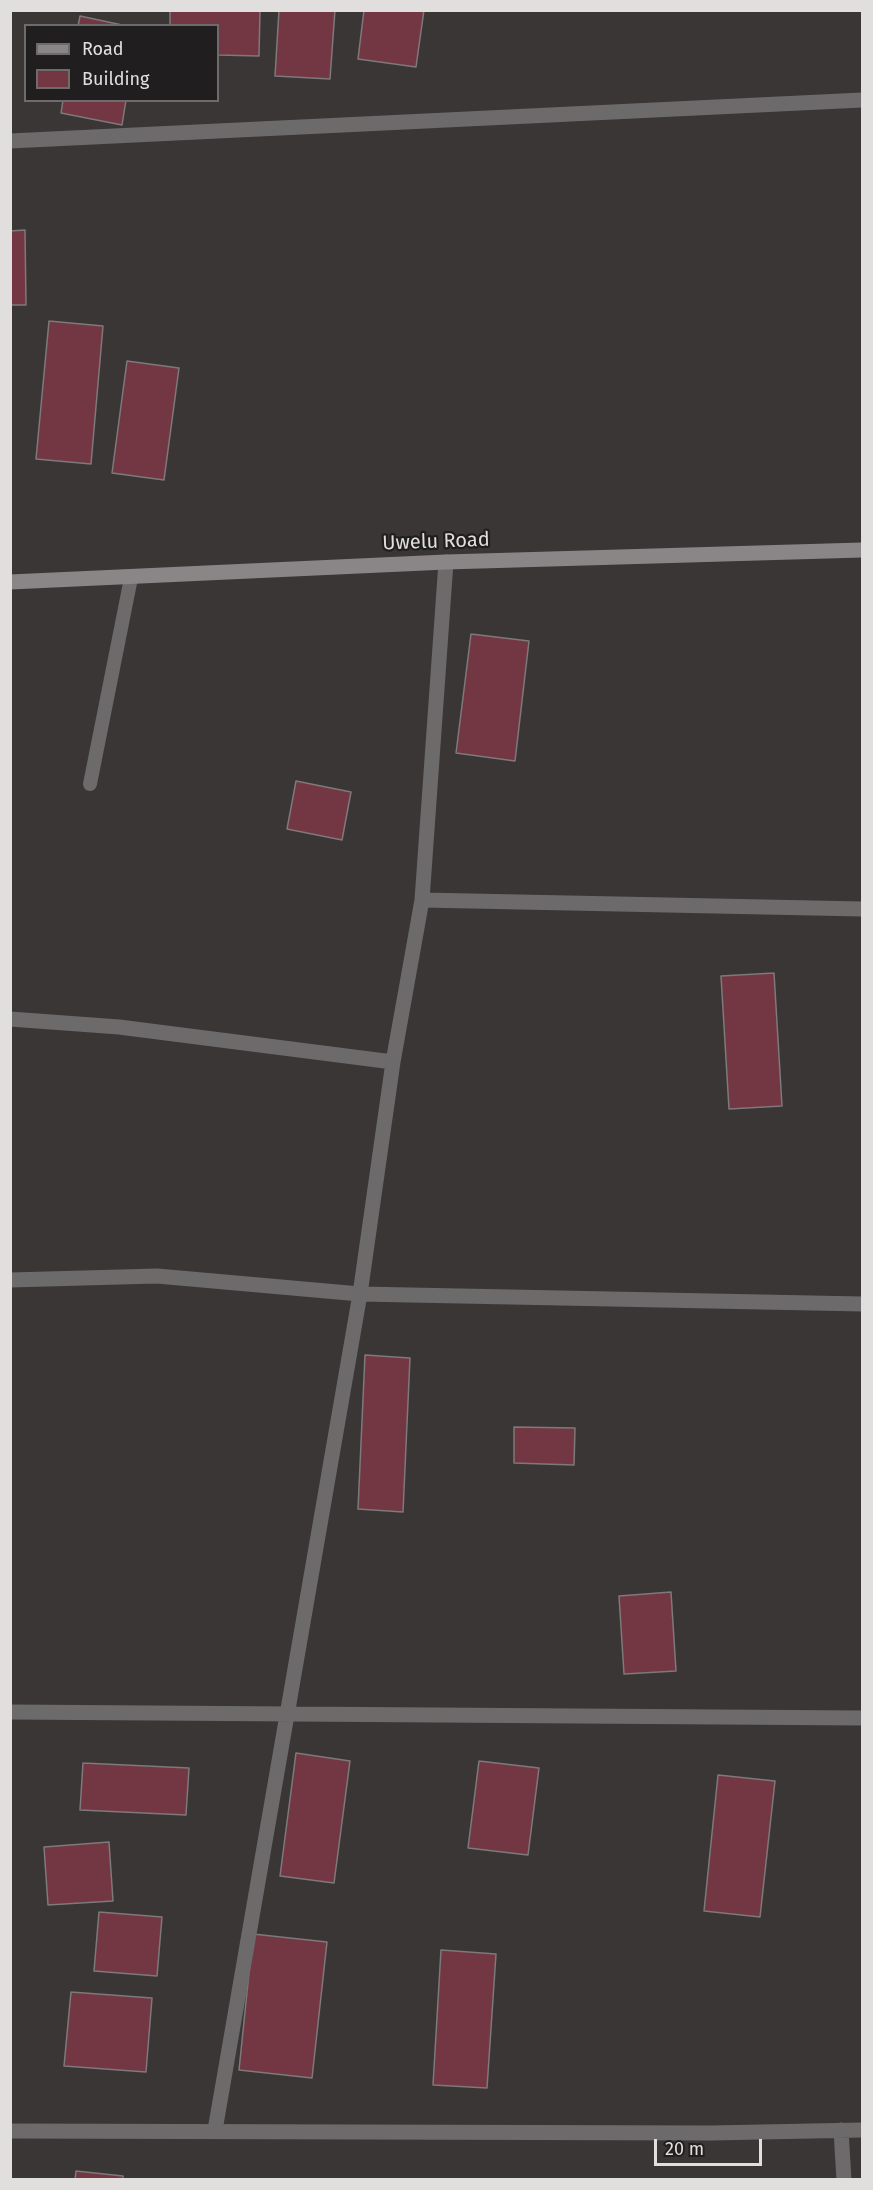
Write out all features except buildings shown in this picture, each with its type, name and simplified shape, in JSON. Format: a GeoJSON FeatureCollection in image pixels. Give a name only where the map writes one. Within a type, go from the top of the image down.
{"type":"FeatureCollection","features":[{"type":"Feature","properties":{"kind":"street"},"geometry":{"type":"LineString","coordinates":[[10,141],[862,100]]}},
{"type":"Feature","properties":{"kind":"street","name":"Uwelu Road"},"geometry":{"type":"LineString","coordinates":[[10,582],[446,562],[862,550]]}},
{"type":"Feature","properties":{"kind":"street"},"geometry":{"type":"LineString","coordinates":[[215,2130],[360,1294],[393,1062],[422,900],[446,562]]}},
{"type":"Feature","properties":{"kind":"street"},"geometry":{"type":"LineString","coordinates":[[422,900],[862,909]]}},
{"type":"Feature","properties":{"kind":"street"},"geometry":{"type":"LineString","coordinates":[[10,1019],[119,1027],[393,1062]]}},
{"type":"Feature","properties":{"kind":"street"},"geometry":{"type":"LineString","coordinates":[[10,1280],[158,1276],[360,1294],[862,1304]]}},
{"type":"Feature","properties":{"kind":"street"},"geometry":{"type":"LineString","coordinates":[[10,1712],[862,1718]]}},
{"type":"Feature","properties":{"kind":"street"},"geometry":{"type":"LineString","coordinates":[[841,2130],[844,2180]]}},
{"type":"Feature","properties":{"kind":"street"},"geometry":{"type":"LineString","coordinates":[[10,2131],[699,2133],[862,2130]]}},
{"type":"Feature","properties":{"kind":"lane"},"geometry":{"type":"LineString","coordinates":[[90,784],[131,578]]}}]}
